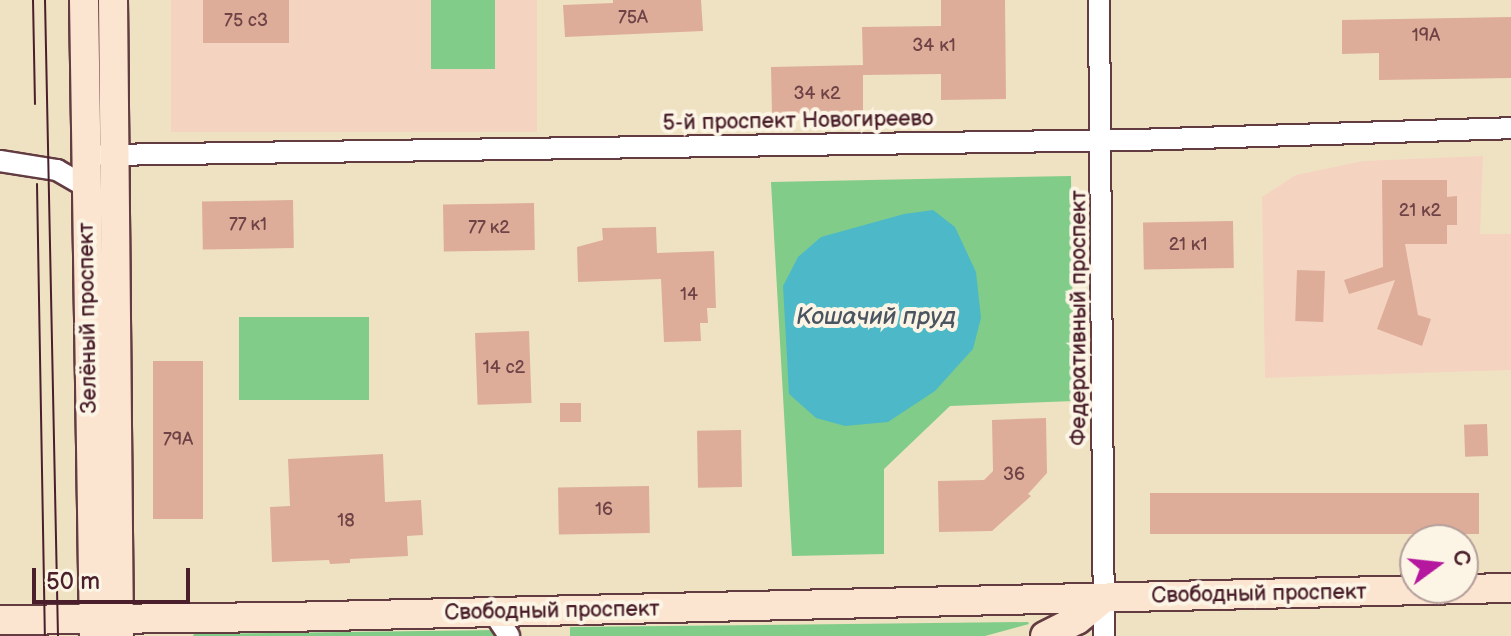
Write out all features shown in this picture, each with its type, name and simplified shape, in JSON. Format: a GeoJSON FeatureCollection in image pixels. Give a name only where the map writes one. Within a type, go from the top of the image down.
{"type":"FeatureCollection","features":[{"type":"Feature","properties":{"kind":"main road","name":"Зелёный проспект"},"geometry":{"type":"LineString","coordinates":[[84,0],[85,186],[106,627]]}},
{"type":"Feature","properties":{"kind":"main road","name":"Зелёный проспект"},"geometry":{"type":"LineString","coordinates":[[106,627],[115,154],[113,0]]}},
{"type":"Feature","properties":{"kind":"main road","name":"Свободный проспект"},"geometry":{"type":"LineString","coordinates":[[0,620],[106,627],[188,627],[493,612],[1511,588]]}},
{"type":"Feature","properties":{"kind":"main road"},"geometry":{"type":"LineString","coordinates":[[1045,636],[1077,620],[1104,598]]}},
{"type":"Feature","properties":{"kind":"street","name":"Федеративный проспект"},"geometry":{"type":"LineString","coordinates":[[1099,0],[1104,636]]}},
{"type":"Feature","properties":{"kind":"street","name":"5-й проспект Новогиреево"},"geometry":{"type":"LineString","coordinates":[[85,155],[1102,141],[1511,128]]}},
{"type":"Feature","properties":{"kind":"street"},"geometry":{"type":"LineString","coordinates":[[0,161],[57,170],[85,186]]}},
{"type":"Feature","properties":{"kind":"street"},"geometry":{"type":"LineString","coordinates":[[493,612],[509,636]]}},
{"type":"Feature","properties":{"kind":"shaded area"},"geometry":{"type":"Polygon","coordinates":[[[171,0],[537,0],[537,132],[171,132],[171,0]]]}},
{"type":"Feature","properties":{"kind":"shaded area"},"geometry":{"type":"Polygon","coordinates":[[[1483,156],[1480,234],[1511,234],[1511,370],[1265,378],[1262,197],[1296,175],[1363,161],[1483,156]]]}},
{"type":"Feature","properties":{"kind":"green space"},"geometry":{"type":"Polygon","coordinates":[[[431,0],[495,0],[495,69],[431,69],[431,0]]]}},
{"type":"Feature","properties":{"kind":"green space"},"geometry":{"type":"Polygon","coordinates":[[[1071,176],[1074,401],[950,406],[884,469],[884,554],[792,556],[771,182],[1071,176]]]}},
{"type":"Feature","properties":{"kind":"green space"},"geometry":{"type":"Polygon","coordinates":[[[239,317],[369,317],[369,400],[239,400],[239,317]]]}},
{"type":"Feature","properties":{"kind":"green space"},"geometry":{"type":"Polygon","coordinates":[[[1028,622],[985,636],[570,636],[570,627],[1028,622]]]}},
{"type":"Feature","properties":{"kind":"green space"},"geometry":{"type":"Polygon","coordinates":[[[496,630],[496,636],[193,636],[194,634],[496,630]]]}},
{"type":"Feature","properties":{"kind":"water","name":"Кошачий пруд"},"geometry":{"type":"Polygon","coordinates":[[[933,210],[955,227],[976,272],[981,318],[973,349],[935,391],[888,422],[845,426],[816,418],[789,394],[783,286],[798,257],[821,237],[904,214],[933,210]]]}},
{"type":"Feature","properties":{"kind":"building"},"geometry":{"type":"Polygon","coordinates":[[[203,0],[289,0],[289,43],[203,43],[203,0]]]}},
{"type":"Feature","properties":{"kind":"building"},"geometry":{"type":"Polygon","coordinates":[[[613,0],[701,0],[703,31],[565,37],[563,5],[613,3],[613,0]]]}},
{"type":"Feature","properties":{"kind":"building"},"geometry":{"type":"Polygon","coordinates":[[[941,0],[1005,0],[1006,99],[941,100],[941,74],[863,75],[863,113],[772,114],[771,67],[863,65],[862,27],[941,26],[941,0]]]}},
{"type":"Feature","properties":{"kind":"building"},"geometry":{"type":"Polygon","coordinates":[[[1511,17],[1511,78],[1379,80],[1379,53],[1342,54],[1342,20],[1511,17]]]}},
{"type":"Feature","properties":{"kind":"building"},"geometry":{"type":"Polygon","coordinates":[[[1382,180],[1447,180],[1447,197],[1457,196],[1457,225],[1447,225],[1447,244],[1405,244],[1418,315],[1431,319],[1422,346],[1377,329],[1395,280],[1349,294],[1344,280],[1383,267],[1382,180]]]}},
{"type":"Feature","properties":{"kind":"building"},"geometry":{"type":"Polygon","coordinates":[[[293,200],[294,248],[203,250],[202,202],[293,200]]]}},
{"type":"Feature","properties":{"kind":"building"},"geometry":{"type":"Polygon","coordinates":[[[534,203],[535,250],[444,252],[443,205],[534,203]]]}},
{"type":"Feature","properties":{"kind":"building"},"geometry":{"type":"Polygon","coordinates":[[[1233,221],[1234,268],[1144,270],[1143,223],[1233,221]]]}},
{"type":"Feature","properties":{"kind":"building"},"geometry":{"type":"Polygon","coordinates":[[[656,227],[657,253],[714,251],[716,308],[707,308],[708,323],[700,323],[701,341],[664,342],[661,279],[578,282],[577,247],[603,240],[602,228],[656,227]]]}},
{"type":"Feature","properties":{"kind":"building"},"geometry":{"type":"Polygon","coordinates":[[[1297,270],[1325,271],[1323,322],[1295,321],[1297,270]]]}},
{"type":"Feature","properties":{"kind":"building"},"geometry":{"type":"Polygon","coordinates":[[[529,331],[532,403],[478,405],[475,333],[529,331]]]}},
{"type":"Feature","properties":{"kind":"building"},"geometry":{"type":"Polygon","coordinates":[[[153,361],[203,361],[203,519],[153,519],[153,361]]]}},
{"type":"Feature","properties":{"kind":"building"},"geometry":{"type":"Polygon","coordinates":[[[560,403],[581,403],[581,422],[560,422],[560,403]]]}},
{"type":"Feature","properties":{"kind":"building"},"geometry":{"type":"Polygon","coordinates":[[[1046,418],[1047,473],[1028,494],[1031,496],[992,531],[939,532],[938,481],[984,480],[993,471],[992,420],[1046,418]]]}},
{"type":"Feature","properties":{"kind":"building"},"geometry":{"type":"Polygon","coordinates":[[[1487,424],[1488,456],[1465,457],[1464,425],[1487,424]]]}},
{"type":"Feature","properties":{"kind":"building"},"geometry":{"type":"Polygon","coordinates":[[[741,430],[742,487],[698,488],[697,431],[741,430]]]}},
{"type":"Feature","properties":{"kind":"building"},"geometry":{"type":"Polygon","coordinates":[[[383,454],[385,502],[421,500],[423,535],[407,536],[408,556],[350,559],[350,563],[330,564],[329,560],[272,562],[270,507],[290,506],[288,459],[383,454]]]}},
{"type":"Feature","properties":{"kind":"building"},"geometry":{"type":"Polygon","coordinates":[[[649,486],[650,533],[559,535],[558,488],[649,486]]]}},
{"type":"Feature","properties":{"kind":"building"},"geometry":{"type":"Polygon","coordinates":[[[1150,493],[1479,493],[1479,524],[1399,524],[1399,534],[1150,534],[1150,493]]]}},
{"type":"Feature","properties":{"kind":"tram line"},"geometry":{"type":"LineString","coordinates":[[33,0],[35,104]]}},
{"type":"Feature","properties":{"kind":"tram line"},"geometry":{"type":"LineString","coordinates":[[45,0],[58,636]]}},
{"type":"Feature","properties":{"kind":"tram line"},"geometry":{"type":"LineString","coordinates":[[37,184],[45,636]]}}]}
